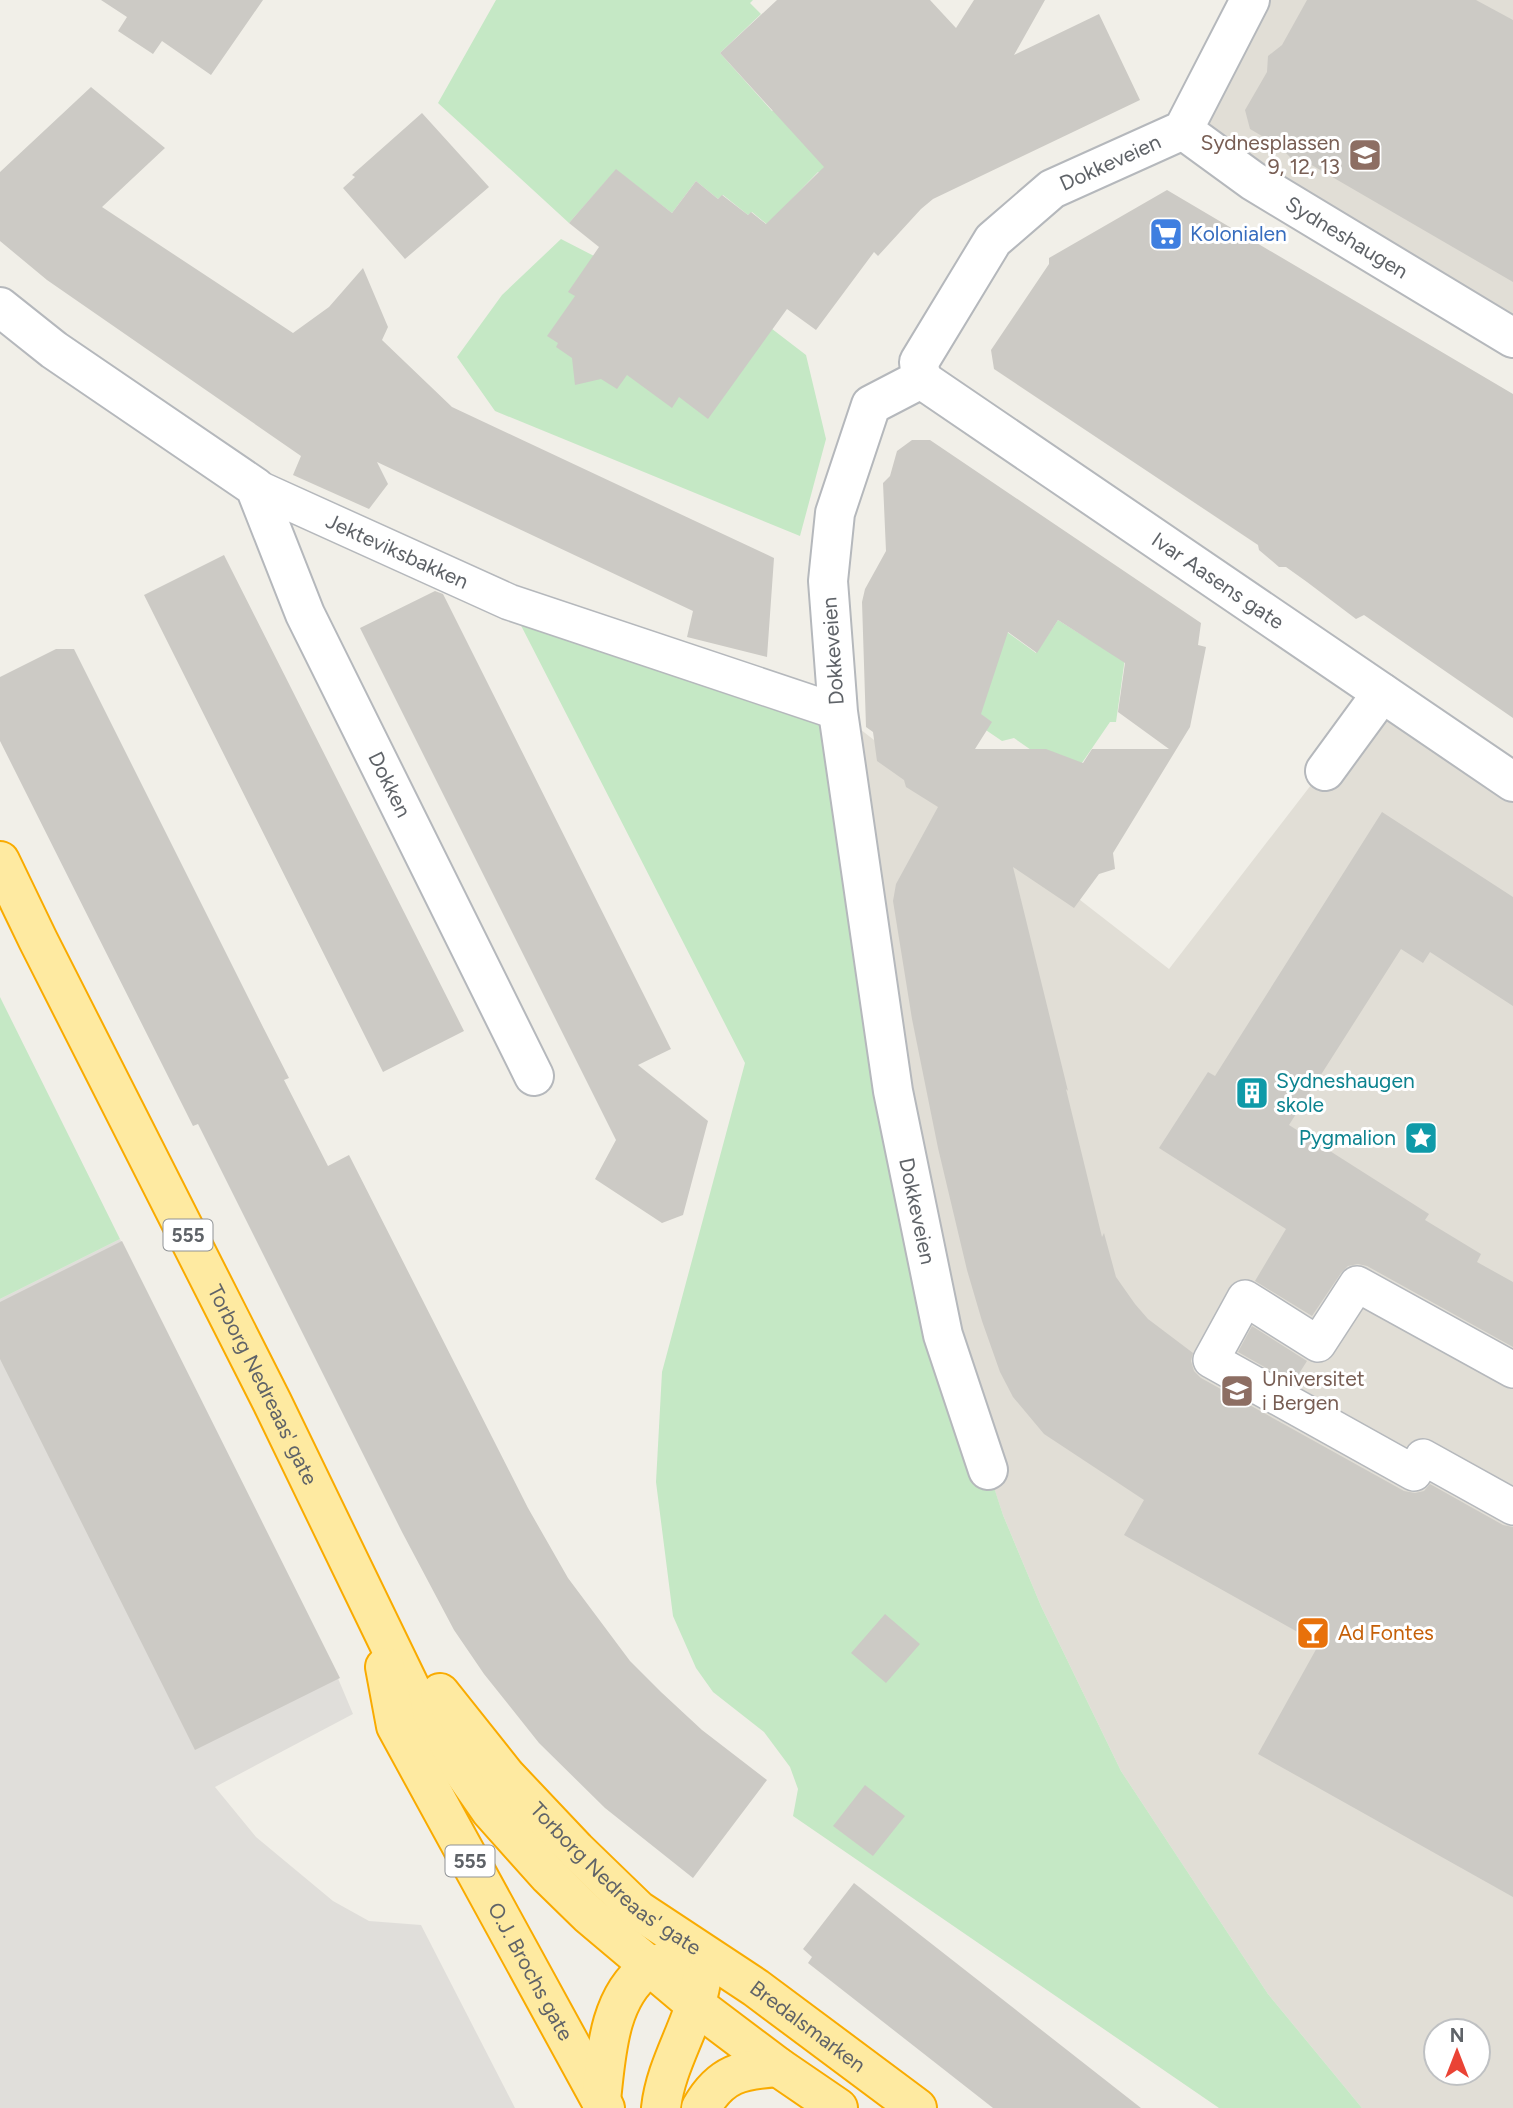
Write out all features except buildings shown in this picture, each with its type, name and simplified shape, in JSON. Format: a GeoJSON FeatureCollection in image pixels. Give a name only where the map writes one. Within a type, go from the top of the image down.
{"type":"FeatureCollection","features":[{"type":"Feature","properties":{"kind":"highway","name":"Torborg Nedreaas' gate"},"geometry":{"type":"LineString","coordinates":[[0,860],[44,953],[272,1402],[422,1712],[490,1810],[549,1876],[649,1967],[697,1949]]}},
{"type":"Feature","properties":{"kind":"highway","name":"Torborg Nedreaas' gate"},"geometry":{"type":"LineString","coordinates":[[373,1610],[506,1776],[576,1850],[638,1910],[697,1949]]}},
{"type":"Feature","properties":{"kind":"highway","name":"O.J. Brochs gate"},"geometry":{"type":"LineString","coordinates":[[373,1610],[396,1726],[603,2104]]}},
{"type":"Feature","properties":{"kind":"highway"},"geometry":{"type":"LineString","coordinates":[[661,2108],[669,2069],[683,2043],[697,2006],[701,1981],[697,1949]]}},
{"type":"Feature","properties":{"kind":"highway","name":"Bredalsmarken"},"geometry":{"type":"LineString","coordinates":[[697,1949],[756,1988],[917,2108]]}},
{"type":"Feature","properties":{"kind":"highway","name":"O.J. Brochs gate"},"geometry":{"type":"LineString","coordinates":[[603,2104],[608,2041],[623,1996],[649,1967]]}},
{"type":"Feature","properties":{"kind":"highway","name":"555"},"geometry":{"type":"LineString","coordinates":[[649,1967],[778,2067],[838,2108]]}},
{"type":"Feature","properties":{"kind":"highway"},"geometry":{"type":"LineString","coordinates":[[701,2108],[706,2099],[728,2077],[745,2070],[778,2067]]}},
{"type":"Feature","properties":{"kind":"street","name":"Dokkeveien"},"geometry":{"type":"LineString","coordinates":[[988,1470],[943,1335],[892,1091],[838,712],[828,581],[835,513],[871,405],[921,379],[919,362],[993,240],[1052,189],[1183,130],[1250,0]]}},
{"type":"Feature","properties":{"kind":"street","name":"Sydneshaugen"},"geometry":{"type":"LineString","coordinates":[[1183,130],[1253,181],[1513,338]]}},
{"type":"Feature","properties":{"kind":"street","name":"Jekteviksbakken"},"geometry":{"type":"LineString","coordinates":[[0,307],[54,349],[255,487],[509,602],[838,712]]}},
{"type":"Feature","properties":{"kind":"street","name":"Ivar Aasens gate"},"geometry":{"type":"LineString","coordinates":[[921,379],[1513,782]]}},
{"type":"Feature","properties":{"kind":"street","name":"Dokken"},"geometry":{"type":"LineString","coordinates":[[255,487],[304,614],[534,1076]]}},
{"type":"Feature","properties":{"kind":"street"},"geometry":{"type":"LineString","coordinates":[[1325,771],[1382,693]]}},
{"type":"Feature","properties":{"kind":"street"},"geometry":{"type":"LineString","coordinates":[[1513,1370],[1357,1283],[1318,1344],[1245,1298],[1211,1360],[1414,1473],[1423,1457],[1513,1507]]}},
{"type":"Feature","properties":{"kind":"shaded area","name":"Sydnesplassen 9, 12, 13"},"geometry":{"type":"Polygon","coordinates":[[[1250,0],[1513,0],[1513,338],[1183,130],[1250,0]]]}},
{"type":"Feature","properties":{"kind":"shaded area","name":"Universitet i Bergen"},"geometry":{"type":"Polygon","coordinates":[[[1382,693],[1513,782],[1513,2108],[1362,2108],[1268,1994],[1121,1771],[1041,1606],[1003,1515],[943,1335],[838,712],[1169,969],[1382,693]]]}},
{"type":"Feature","properties":{"kind":"shaded area"},"geometry":{"type":"Polygon","coordinates":[[[120,1239],[337,1676],[353,1714],[215,1787],[256,1837],[333,1901],[369,1921],[421,1925],[515,2108],[0,2108],[0,1299],[120,1239]]]}},
{"type":"Feature","properties":{"kind":"green space"},"geometry":{"type":"Polygon","coordinates":[[[496,0],[753,0],[750,3],[761,14],[720,53],[772,111],[781,107],[852,184],[818,172],[787,204],[811,223],[769,226],[752,212],[748,215],[723,195],[718,199],[696,181],[672,213],[616,170],[569,223],[438,103],[496,0]]]}},
{"type":"Feature","properties":{"kind":"green space"},"geometry":{"type":"Polygon","coordinates":[[[561,239],[666,293],[686,263],[806,355],[826,439],[800,536],[495,411],[457,357],[502,295],[561,239]]]}},
{"type":"Feature","properties":{"kind":"green space"},"geometry":{"type":"Polygon","coordinates":[[[509,602],[838,712],[954,1365],[1003,1515],[1041,1606],[1121,1771],[1268,1994],[1362,2108],[1219,2108],[793,1816],[798,1789],[790,1767],[764,1732],[713,1692],[696,1668],[673,1616],[656,1482],[662,1372],[745,1063],[509,602]]]}},
{"type":"Feature","properties":{"kind":"green space"},"geometry":{"type":"Polygon","coordinates":[[[1058,620],[1125,658],[1116,722],[1110,722],[1073,776],[1051,752],[1034,752],[1014,738],[1002,741],[977,724],[993,622],[1036,653],[1058,620]]]}},
{"type":"Feature","properties":{"kind":"green space"},"geometry":{"type":"Polygon","coordinates":[[[0,997],[120,1239],[0,1299],[0,997]]]}},
{"type":"Feature","properties":{"kind":"place","name":"Sydnesplassen 9, 12, 13"},"geometry":{"type":"Point","coordinates":[1365,155]}},
{"type":"Feature","properties":{"kind":"place","name":"Kolonialen"},"geometry":{"type":"Point","coordinates":[1166,234]}},
{"type":"Feature","properties":{"kind":"place","name":"Sydneshaugen skole"},"geometry":{"type":"Point","coordinates":[1252,1093]}},
{"type":"Feature","properties":{"kind":"place","name":"Pygmalion"},"geometry":{"type":"Point","coordinates":[1421,1138]}},
{"type":"Feature","properties":{"kind":"place","name":"Universitet i Bergen"},"geometry":{"type":"Point","coordinates":[1237,1391]}},
{"type":"Feature","properties":{"kind":"place","name":"Ad Fontes"},"geometry":{"type":"Point","coordinates":[1313,1633]}}]}
